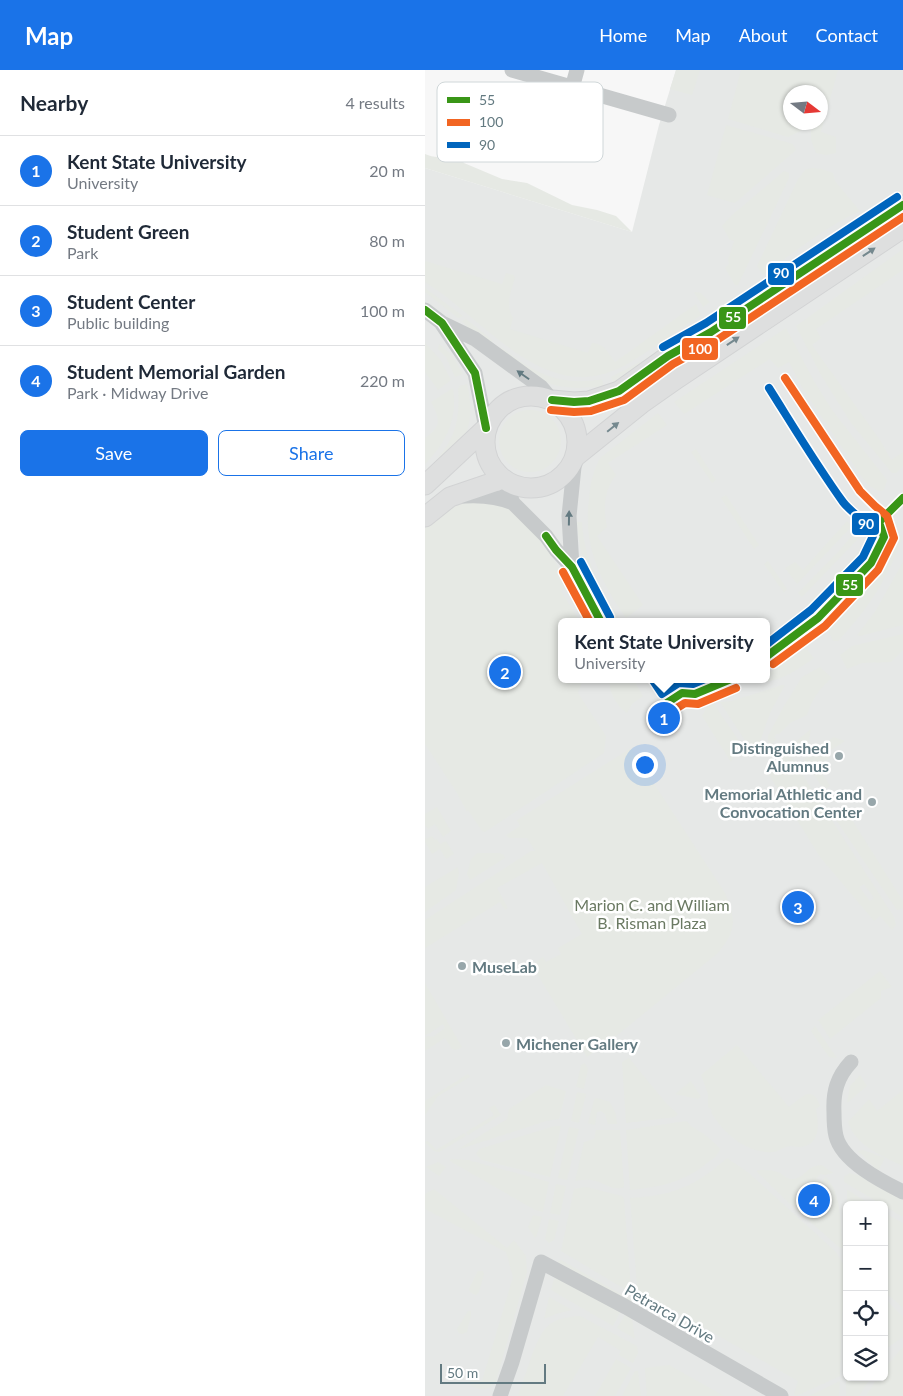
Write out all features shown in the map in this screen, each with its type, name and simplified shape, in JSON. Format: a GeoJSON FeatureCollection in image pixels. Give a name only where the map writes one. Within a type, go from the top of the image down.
{"type":"FeatureCollection","features":[{"type":"Feature","properties":{"kind":"main road"},"geometry":{"type":"LineString","coordinates":[[546,394],[569,414],[574,424],[577,435],[575,457],[568,470],[558,480],[545,486],[530,489],[516,486],[503,480],[493,469],[487,456],[484,442],[486,428],[492,416],[501,406],[513,399],[526,395],[539,396],[546,394],[589,401],[599,396],[610,395],[619,391],[668,356],[711,332],[903,205]]}},
{"type":"Feature","properties":{"kind":"main road"},"geometry":{"type":"LineString","coordinates":[[575,457],[641,404],[678,378],[903,228]]}},
{"type":"Feature","properties":{"kind":"main road"},"geometry":{"type":"LineString","coordinates":[[426,484],[486,428]]}},
{"type":"Feature","properties":{"kind":"main road"},"geometry":{"type":"LineString","coordinates":[[425,517],[450,497],[503,480]]}},
{"type":"Feature","properties":{"kind":"street"},"geometry":{"type":"LineString","coordinates":[[512,70],[552,82]]}},
{"type":"Feature","properties":{"kind":"street"},"geometry":{"type":"LineString","coordinates":[[603,97],[669,115]]}},
{"type":"Feature","properties":{"kind":"street"},"geometry":{"type":"LineString","coordinates":[[425,310],[441,323],[475,339],[546,394]]}},
{"type":"Feature","properties":{"kind":"street"},"geometry":{"type":"LineString","coordinates":[[441,323],[475,373],[486,428]]}},
{"type":"Feature","properties":{"kind":"street"},"geometry":{"type":"LineString","coordinates":[[503,480],[513,502],[546,536],[563,559],[572,567],[569,516],[575,457]]}},
{"type":"Feature","properties":{"kind":"street"},"geometry":{"type":"LineString","coordinates":[[450,497],[476,495],[501,498],[513,502]]}},
{"type":"Feature","properties":{"kind":"street"},"geometry":{"type":"LineString","coordinates":[[851,1062],[840,1076],[833,1099],[836,1136],[850,1159],[863,1169],[903,1192]]}},
{"type":"Feature","properties":{"kind":"street","name":"Petrarca Drive"},"geometry":{"type":"LineString","coordinates":[[500,1396],[512,1362],[541,1262],[625,1307],[781,1396]]}},
{"type":"Feature","properties":{"kind":"shaded area"},"geometry":{"type":"Polygon","coordinates":[[[676,70],[903,70],[903,1396],[425,1396],[425,168],[632,232],[659,125],[676,70]]]}},
{"type":"Feature","properties":{"kind":"green space"},"geometry":{"type":"Polygon","coordinates":[[[676,70],[700,70],[692,95],[670,89],[676,70]]]}},
{"type":"Feature","properties":{"kind":"green space"},"geometry":{"type":"Polygon","coordinates":[[[741,70],[838,70],[828,106],[828,85],[783,85],[783,130],[802,130],[788,137],[728,119],[741,70]]]}},
{"type":"Feature","properties":{"kind":"green space"},"geometry":{"type":"Polygon","coordinates":[[[726,125],[793,144],[796,150],[735,203],[707,195],[726,125]]]}},
{"type":"Feature","properties":{"kind":"green space"},"geometry":{"type":"Polygon","coordinates":[[[811,130],[822,130],[821,132],[836,137],[836,153],[826,155],[816,153],[811,140],[811,130]]]}},
{"type":"Feature","properties":{"kind":"green space"},"geometry":{"type":"Polygon","coordinates":[[[425,154],[437,157],[437,162],[463,162],[502,179],[527,183],[572,205],[616,216],[632,232],[425,168],[425,154]]]}},
{"type":"Feature","properties":{"kind":"green space"},"geometry":{"type":"Polygon","coordinates":[[[812,168],[833,173],[835,181],[860,211],[822,232],[763,275],[757,266],[798,179],[805,170],[812,168]]]}},
{"type":"Feature","properties":{"kind":"green space"},"geometry":{"type":"Polygon","coordinates":[[[784,171],[789,173],[789,178],[738,285],[735,285],[725,268],[729,264],[728,259],[734,241],[730,240],[722,226],[731,216],[784,171]]]}},
{"type":"Feature","properties":{"kind":"green space"},"geometry":{"type":"Polygon","coordinates":[[[903,249],[903,270],[816,329],[821,338],[812,345],[880,440],[891,460],[903,452],[903,466],[896,473],[892,473],[851,423],[821,375],[796,326],[903,249]]]}},
{"type":"Feature","properties":{"kind":"green space"},"geometry":{"type":"Polygon","coordinates":[[[425,261],[502,284],[506,273],[514,275],[515,278],[509,303],[513,318],[510,329],[588,353],[592,343],[596,343],[605,349],[615,362],[696,304],[701,315],[628,364],[615,370],[588,377],[562,375],[537,365],[513,351],[425,282],[425,261]]]}},
{"type":"Feature","properties":{"kind":"green space"},"geometry":{"type":"Polygon","coordinates":[[[425,288],[463,316],[458,318],[425,292],[425,288]]]}},
{"type":"Feature","properties":{"kind":"green space"},"geometry":{"type":"Polygon","coordinates":[[[694,292],[701,293],[710,302],[703,307],[694,292]]]}},
{"type":"Feature","properties":{"kind":"green space"},"geometry":{"type":"Polygon","coordinates":[[[766,303],[770,309],[642,396],[639,390],[661,373],[766,303]]]}},
{"type":"Feature","properties":{"kind":"green space"},"geometry":{"type":"Polygon","coordinates":[[[717,310],[717,316],[714,321],[680,338],[677,337],[717,310]]]}},
{"type":"Feature","properties":{"kind":"green space"},"geometry":{"type":"Polygon","coordinates":[[[466,319],[492,340],[489,346],[462,321],[466,319]]]}},
{"type":"Feature","properties":{"kind":"green space"},"geometry":{"type":"Polygon","coordinates":[[[786,328],[814,381],[832,410],[887,480],[884,490],[879,491],[868,485],[862,477],[802,387],[789,362],[778,368],[770,359],[684,414],[674,402],[786,328]]]}},
{"type":"Feature","properties":{"kind":"green space"},"geometry":{"type":"Polygon","coordinates":[[[672,340],[675,342],[626,377],[614,383],[611,377],[642,361],[672,340]]]}},
{"type":"Feature","properties":{"kind":"green space"},"geometry":{"type":"Polygon","coordinates":[[[425,343],[440,359],[451,380],[438,390],[425,372],[425,343]]]}},
{"type":"Feature","properties":{"kind":"green space"},"geometry":{"type":"Polygon","coordinates":[[[439,344],[452,355],[463,374],[455,377],[446,357],[438,349],[439,344]]]}},
{"type":"Feature","properties":{"kind":"green space"},"geometry":{"type":"Polygon","coordinates":[[[502,348],[525,365],[548,376],[573,381],[602,379],[604,386],[587,388],[553,385],[538,379],[497,353],[502,348]]]}},
{"type":"Feature","properties":{"kind":"green space"},"geometry":{"type":"Polygon","coordinates":[[[467,384],[470,419],[466,432],[455,447],[425,474],[442,453],[453,434],[458,414],[458,388],[467,384]]]}},
{"type":"Feature","properties":{"kind":"green space"},"geometry":{"type":"Polygon","coordinates":[[[453,388],[454,410],[449,429],[439,447],[425,464],[425,438],[431,434],[438,422],[431,402],[453,388]]]}},
{"type":"Feature","properties":{"kind":"green space"},"geometry":{"type":"Polygon","coordinates":[[[530,410],[547,415],[552,419],[556,424],[561,441],[556,458],[552,463],[547,467],[530,472],[513,467],[508,463],[504,458],[499,441],[504,424],[508,419],[513,415],[530,410]]]}},
{"type":"Feature","properties":{"kind":"green space"},"geometry":{"type":"Polygon","coordinates":[[[658,413],[667,425],[608,463],[616,475],[605,499],[607,527],[597,536],[643,605],[626,618],[601,576],[591,548],[588,516],[590,489],[600,458],[658,413]]]}},
{"type":"Feature","properties":{"kind":"green space"},"geometry":{"type":"Polygon","coordinates":[[[696,449],[716,480],[712,483],[691,452],[696,449]]]}},
{"type":"Feature","properties":{"kind":"green space"},"geometry":{"type":"Polygon","coordinates":[[[726,495],[759,545],[754,549],[721,498],[726,495]]]}},
{"type":"Feature","properties":{"kind":"green space"},"geometry":{"type":"Polygon","coordinates":[[[493,499],[520,515],[554,559],[565,588],[561,591],[578,618],[558,618],[558,683],[582,683],[578,693],[606,736],[604,753],[485,832],[482,831],[468,810],[467,812],[425,744],[425,528],[451,506],[461,502],[493,499]]]}},
{"type":"Feature","properties":{"kind":"green space"},"geometry":{"type":"Polygon","coordinates":[[[847,521],[852,526],[797,584],[785,568],[795,562],[803,570],[847,521]]]}},
{"type":"Feature","properties":{"kind":"green space"},"geometry":{"type":"Polygon","coordinates":[[[577,522],[582,522],[583,536],[590,562],[619,618],[611,618],[593,590],[583,562],[577,522]]]}},
{"type":"Feature","properties":{"kind":"green space"},"geometry":{"type":"Polygon","coordinates":[[[862,524],[860,537],[802,597],[798,593],[862,524]]]}},
{"type":"Feature","properties":{"kind":"green space"},"geometry":{"type":"Polygon","coordinates":[[[902,535],[890,568],[876,593],[849,629],[838,641],[833,641],[827,628],[850,609],[877,578],[897,537],[902,535]]]}},
{"type":"Feature","properties":{"kind":"green space"},"geometry":{"type":"Polygon","coordinates":[[[871,537],[879,542],[865,563],[813,615],[806,605],[841,571],[871,537]]]}},
{"type":"Feature","properties":{"kind":"green space"},"geometry":{"type":"Polygon","coordinates":[[[768,561],[787,589],[784,593],[764,564],[768,561]]]}},
{"type":"Feature","properties":{"kind":"green space"},"geometry":{"type":"Polygon","coordinates":[[[903,562],[903,625],[860,636],[857,635],[875,612],[903,562]]]}},
{"type":"Feature","properties":{"kind":"green space"},"geometry":{"type":"Polygon","coordinates":[[[903,634],[903,650],[891,662],[862,663],[847,669],[840,655],[852,646],[903,634]]]}},
{"type":"Feature","properties":{"kind":"green space"},"geometry":{"type":"Polygon","coordinates":[[[806,648],[814,658],[796,670],[775,680],[770,681],[770,672],[806,648]]]}},
{"type":"Feature","properties":{"kind":"green space"},"geometry":{"type":"Polygon","coordinates":[[[820,667],[832,678],[823,686],[811,704],[807,715],[790,723],[779,734],[776,734],[774,738],[777,739],[768,746],[768,736],[802,677],[820,667]]]}},
{"type":"Feature","properties":{"kind":"green space"},"geometry":{"type":"Polygon","coordinates":[[[609,683],[635,683],[643,696],[632,704],[627,713],[614,698],[609,683]]]}},
{"type":"Feature","properties":{"kind":"green space"},"geometry":{"type":"Polygon","coordinates":[[[785,685],[770,713],[759,744],[756,747],[748,745],[720,702],[732,701],[785,685]]]}},
{"type":"Feature","properties":{"kind":"green space"},"geometry":{"type":"Polygon","coordinates":[[[710,702],[714,704],[739,741],[731,762],[702,716],[710,702]]]}},
{"type":"Feature","properties":{"kind":"green space"},"geometry":{"type":"Polygon","coordinates":[[[811,729],[807,750],[801,754],[794,743],[811,729]]]}},
{"type":"Feature","properties":{"kind":"green space"},"geometry":{"type":"Polygon","coordinates":[[[834,737],[845,741],[828,752],[830,758],[817,765],[830,786],[824,790],[804,759],[834,737]]]}},
{"type":"Feature","properties":{"kind":"green space","name":"Marion C. and William B. Risman Plaza"},"geometry":{"type":"Polygon","coordinates":[[[631,748],[725,893],[733,924],[729,937],[718,953],[620,1033],[587,1057],[532,965],[543,957],[546,962],[561,954],[558,948],[582,934],[542,863],[497,888],[508,908],[505,910],[500,902],[425,948],[425,920],[531,851],[535,851],[527,838],[509,838],[506,835],[520,826],[517,820],[631,748]]]}},
{"type":"Feature","properties":{"kind":"green space"},"geometry":{"type":"Polygon","coordinates":[[[788,752],[894,917],[896,925],[892,930],[880,916],[874,921],[820,857],[769,775],[769,766],[788,752]],[[864,884],[859,887],[870,901],[874,898],[864,884]]]}},
{"type":"Feature","properties":{"kind":"green space"},"geometry":{"type":"Polygon","coordinates":[[[437,807],[451,831],[443,837],[435,824],[428,829],[425,825],[425,814],[437,807]]]}},
{"type":"Feature","properties":{"kind":"green space"},"geometry":{"type":"Polygon","coordinates":[[[844,807],[903,901],[903,908],[897,910],[832,814],[844,807]]]}},
{"type":"Feature","properties":{"kind":"green space"},"geometry":{"type":"Polygon","coordinates":[[[432,836],[440,844],[446,841],[454,854],[446,859],[440,849],[432,854],[425,842],[425,837],[426,839],[432,836]]]}},
{"type":"Feature","properties":{"kind":"green space"},"geometry":{"type":"Polygon","coordinates":[[[477,853],[499,853],[504,855],[505,858],[470,880],[467,874],[471,859],[477,853]]]}},
{"type":"Feature","properties":{"kind":"green space"},"geometry":{"type":"Polygon","coordinates":[[[458,867],[459,873],[456,890],[425,912],[425,887],[458,867]]]}},
{"type":"Feature","properties":{"kind":"green space"},"geometry":{"type":"Polygon","coordinates":[[[880,971],[892,987],[881,991],[881,998],[830,1039],[819,1021],[817,1021],[880,971]]]}},
{"type":"Feature","properties":{"kind":"green space"},"geometry":{"type":"Polygon","coordinates":[[[425,983],[462,1047],[456,1050],[452,1049],[445,1038],[425,1051],[425,1038],[427,1036],[433,1037],[445,1028],[443,1024],[425,1035],[425,983]]]}},
{"type":"Feature","properties":{"kind":"green space"},"geometry":{"type":"Polygon","coordinates":[[[815,1026],[837,1058],[829,1057],[811,1031],[815,1026]]]}},
{"type":"Feature","properties":{"kind":"green space"},"geometry":{"type":"Polygon","coordinates":[[[737,1045],[789,1107],[806,1094],[814,1095],[820,1106],[816,1109],[818,1121],[817,1134],[811,1143],[798,1147],[789,1146],[773,1152],[754,1150],[737,1141],[716,1120],[712,1111],[708,1108],[708,1094],[701,1075],[737,1045]]]}},
{"type":"Feature","properties":{"kind":"green space"},"geometry":{"type":"Polygon","coordinates":[[[629,1058],[666,1103],[678,1114],[675,1117],[626,1123],[622,1062],[629,1058]]]}},
{"type":"Feature","properties":{"kind":"green space"},"geometry":{"type":"Polygon","coordinates":[[[585,1063],[588,1069],[584,1089],[576,1087],[581,1065],[585,1063]]]}},
{"type":"Feature","properties":{"kind":"green space"},"geometry":{"type":"Polygon","coordinates":[[[468,1074],[470,1077],[438,1096],[425,1115],[425,1101],[468,1074]]]}},
{"type":"Feature","properties":{"kind":"green space"},"geometry":{"type":"Polygon","coordinates":[[[860,1075],[867,1086],[847,1103],[850,1086],[860,1075]]]}},
{"type":"Feature","properties":{"kind":"green space"},"geometry":{"type":"Polygon","coordinates":[[[691,1081],[701,1097],[698,1099],[675,1094],[691,1081]]]}},
{"type":"Feature","properties":{"kind":"green space"},"geometry":{"type":"Polygon","coordinates":[[[546,1085],[566,1091],[559,1119],[546,1121],[457,1150],[507,1119],[509,1109],[546,1085]]]}},
{"type":"Feature","properties":{"kind":"green space"},"geometry":{"type":"Polygon","coordinates":[[[903,1090],[903,1166],[870,1149],[857,1137],[848,1122],[869,1099],[877,1111],[903,1090]]]}},
{"type":"Feature","properties":{"kind":"green space"},"geometry":{"type":"Polygon","coordinates":[[[577,1092],[586,1094],[579,1123],[571,1121],[577,1092]]]}},
{"type":"Feature","properties":{"kind":"green space"},"geometry":{"type":"Polygon","coordinates":[[[596,1098],[610,1102],[616,1114],[617,1124],[608,1124],[605,1114],[601,1111],[597,1112],[595,1125],[588,1123],[596,1098]]]}},
{"type":"Feature","properties":{"kind":"green space"},"geometry":{"type":"Polygon","coordinates":[[[495,1105],[501,1115],[468,1135],[466,1132],[494,1115],[489,1108],[495,1105]]]}},
{"type":"Feature","properties":{"kind":"green space"},"geometry":{"type":"Polygon","coordinates":[[[686,1121],[720,1149],[717,1155],[690,1175],[681,1179],[661,1185],[630,1190],[626,1130],[686,1121]]]}},
{"type":"Feature","properties":{"kind":"green space"},"geometry":{"type":"Polygon","coordinates":[[[555,1126],[561,1126],[550,1177],[482,1160],[476,1154],[479,1149],[555,1126]]]}},
{"type":"Feature","properties":{"kind":"green space"},"geometry":{"type":"Polygon","coordinates":[[[569,1127],[579,1129],[567,1180],[558,1178],[569,1127]]]}},
{"type":"Feature","properties":{"kind":"green space"},"geometry":{"type":"Polygon","coordinates":[[[596,1130],[620,1130],[624,1187],[613,1188],[591,1180],[575,1181],[584,1142],[594,1139],[596,1130]]]}},
{"type":"Feature","properties":{"kind":"green space"},"geometry":{"type":"Polygon","coordinates":[[[464,1133],[466,1136],[439,1152],[434,1151],[425,1142],[428,1141],[436,1150],[464,1133]]]}},
{"type":"Feature","properties":{"kind":"green space"},"geometry":{"type":"Polygon","coordinates":[[[863,1150],[885,1158],[878,1171],[858,1151],[863,1150]]]}},
{"type":"Feature","properties":{"kind":"green space"},"geometry":{"type":"Polygon","coordinates":[[[727,1158],[749,1173],[836,1252],[843,1264],[840,1376],[796,1396],[794,1394],[798,1381],[650,1297],[641,1307],[638,1299],[630,1198],[659,1195],[683,1188],[716,1168],[727,1158]]]}},
{"type":"Feature","properties":{"kind":"green space"},"geometry":{"type":"Polygon","coordinates":[[[451,1159],[468,1160],[549,1182],[543,1212],[535,1210],[450,1161],[451,1159]]]}},
{"type":"Feature","properties":{"kind":"green space"},"geometry":{"type":"Polygon","coordinates":[[[438,1162],[446,1167],[439,1176],[426,1167],[438,1162]]]}},
{"type":"Feature","properties":{"kind":"green space"},"geometry":{"type":"Polygon","coordinates":[[[822,1165],[833,1173],[820,1174],[816,1179],[822,1181],[826,1177],[835,1191],[838,1201],[843,1248],[840,1248],[790,1204],[756,1171],[775,1171],[794,1179],[822,1165]]]}},
{"type":"Feature","properties":{"kind":"green space"},"geometry":{"type":"Polygon","coordinates":[[[849,1173],[858,1175],[903,1199],[903,1217],[888,1208],[888,1201],[876,1201],[844,1182],[844,1177],[849,1173]]]}},
{"type":"Feature","properties":{"kind":"green space"},"geometry":{"type":"Polygon","coordinates":[[[556,1184],[566,1186],[560,1215],[550,1213],[556,1184]]]}},
{"type":"Feature","properties":{"kind":"green space"},"geometry":{"type":"Polygon","coordinates":[[[586,1187],[622,1196],[624,1199],[631,1289],[628,1291],[561,1251],[574,1189],[586,1187]]]}},
{"type":"Feature","properties":{"kind":"green space"},"geometry":{"type":"Polygon","coordinates":[[[434,1189],[507,1248],[514,1240],[526,1256],[527,1272],[496,1381],[490,1387],[484,1389],[470,1385],[469,1382],[472,1380],[482,1381],[513,1277],[506,1252],[425,1209],[425,1194],[434,1189]]]}},
{"type":"Feature","properties":{"kind":"green space"},"geometry":{"type":"Polygon","coordinates":[[[848,1190],[865,1201],[847,1201],[848,1190]]]}},
{"type":"Feature","properties":{"kind":"green space"},"geometry":{"type":"Polygon","coordinates":[[[533,1215],[542,1217],[535,1238],[528,1227],[533,1215]]]}},
{"type":"Feature","properties":{"kind":"green space"},"geometry":{"type":"Polygon","coordinates":[[[888,1215],[903,1223],[903,1308],[888,1295],[888,1215]]]}},
{"type":"Feature","properties":{"kind":"green space"},"geometry":{"type":"Polygon","coordinates":[[[549,1219],[559,1221],[554,1240],[549,1243],[545,1239],[549,1219]]]}},
{"type":"Feature","properties":{"kind":"green space"},"geometry":{"type":"Polygon","coordinates":[[[561,1260],[633,1301],[631,1305],[557,1262],[561,1260]]]}},
{"type":"Feature","properties":{"kind":"green space"},"geometry":{"type":"Polygon","coordinates":[[[478,1271],[483,1271],[484,1274],[479,1292],[476,1295],[470,1292],[469,1289],[478,1271]]]}},
{"type":"Feature","properties":{"kind":"green space"},"geometry":{"type":"Polygon","coordinates":[[[559,1278],[620,1312],[613,1326],[551,1290],[554,1279],[559,1278]]]}},
{"type":"Feature","properties":{"kind":"green space"},"geometry":{"type":"Polygon","coordinates":[[[549,1297],[572,1310],[544,1319],[549,1297]]]}},
{"type":"Feature","properties":{"kind":"green space"},"geometry":{"type":"Polygon","coordinates":[[[888,1302],[903,1317],[903,1337],[888,1347],[888,1302]]]}},
{"type":"Feature","properties":{"kind":"green space"},"geometry":{"type":"Polygon","coordinates":[[[468,1311],[471,1311],[471,1315],[467,1332],[459,1333],[457,1329],[468,1311]]]}},
{"type":"Feature","properties":{"kind":"green space"},"geometry":{"type":"Polygon","coordinates":[[[625,1315],[632,1319],[635,1339],[617,1328],[625,1315]]]}},
{"type":"Feature","properties":{"kind":"green space"},"geometry":{"type":"Polygon","coordinates":[[[580,1316],[637,1346],[638,1353],[633,1363],[619,1355],[621,1351],[598,1337],[563,1396],[518,1396],[542,1332],[560,1319],[580,1316]]]}},
{"type":"Feature","properties":{"kind":"green space"},"geometry":{"type":"Polygon","coordinates":[[[903,1347],[903,1396],[866,1396],[875,1381],[888,1381],[888,1364],[903,1347]]]}},
{"type":"Feature","properties":{"kind":"green space"},"geometry":{"type":"Polygon","coordinates":[[[616,1359],[631,1368],[615,1396],[595,1396],[616,1359]]]}},
{"type":"Feature","properties":{"kind":"green space"},"geometry":{"type":"Polygon","coordinates":[[[669,1365],[724,1396],[647,1396],[645,1368],[669,1365]]]}},
{"type":"Feature","properties":{"kind":"green space"},"geometry":{"type":"Polygon","coordinates":[[[635,1371],[638,1371],[641,1396],[622,1396],[635,1371]]]}},
{"type":"Feature","properties":{"kind":"green space"},"geometry":{"type":"Polygon","coordinates":[[[840,1381],[839,1396],[809,1396],[840,1381]]]}},
{"type":"Feature","properties":{"kind":"green space"},"geometry":{"type":"Polygon","coordinates":[[[846,1381],[868,1381],[859,1396],[846,1396],[846,1381]]]}},
{"type":"Feature","properties":{"kind":"transit line","name":"90"},"geometry":{"type":"LineString","coordinates":[[663,347],[706,323],[897,197]]}},
{"type":"Feature","properties":{"kind":"transit line","name":"55"},"geometry":{"type":"LineString","coordinates":[[552,400],[589,401],[619,391],[668,356],[711,332],[903,205]]}},
{"type":"Feature","properties":{"kind":"transit line","name":"100"},"geometry":{"type":"LineString","coordinates":[[551,410],[591,411],[624,400],[673,364],[717,340],[903,217]]}},
{"type":"Feature","properties":{"kind":"transit line","name":"55"},"geometry":{"type":"LineString","coordinates":[[425,310],[442,323],[475,373],[486,428]]}},
{"type":"Feature","properties":{"kind":"transit line","name":"100"},"geometry":{"type":"LineString","coordinates":[[773,664],[825,626],[878,570],[894,538],[887,516],[860,491],[785,378]]}},
{"type":"Feature","properties":{"kind":"transit line","name":"90"},"geometry":{"type":"LineString","coordinates":[[769,388],[833,488],[843,502],[868,526],[873,536],[863,557],[811,610],[770,642]]}},
{"type":"Feature","properties":{"kind":"transit line","name":"55"},"geometry":{"type":"LineString","coordinates":[[770,654],[818,618],[871,563],[884,537],[879,522],[903,498]]}},
{"type":"Feature","properties":{"kind":"transit line","name":"55"},"geometry":{"type":"LineString","coordinates":[[546,536],[572,567],[599,618]]}},
{"type":"Feature","properties":{"kind":"transit line","name":"90"},"geometry":{"type":"LineString","coordinates":[[581,562],[610,617]]}},
{"type":"Feature","properties":{"kind":"transit line","name":"100"},"geometry":{"type":"LineString","coordinates":[[563,572],[588,618]]}},
{"type":"Feature","properties":{"kind":"transit line","name":"90"},"geometry":{"type":"LineString","coordinates":[[655,683],[662,694],[679,683]]}},
{"type":"Feature","properties":{"kind":"transit line","name":"90"},"geometry":{"type":"LineString","coordinates":[[679,683],[695,683]]}},
{"type":"Feature","properties":{"kind":"transit line","name":"55"},"geometry":{"type":"LineString","coordinates":[[659,708],[682,693],[695,694],[721,683]]}},
{"type":"Feature","properties":{"kind":"transit line","name":"100"},"geometry":{"type":"LineString","coordinates":[[664,716],[685,703],[698,704],[736,688]]}},
{"type":"Feature","properties":{"kind":"place","name":"Student Green"},"geometry":{"type":"Point","coordinates":[505,672]}},
{"type":"Feature","properties":{"kind":"place","name":"Kent State University"},"geometry":{"type":"Point","coordinates":[664,718]}},
{"type":"Feature","properties":{"kind":"place","name":"Distinguished Alumnus"},"geometry":{"type":"Point","coordinates":[839,756]}},
{"type":"Feature","properties":{"kind":"place","name":"Memorial Athletic and Convocation Center"},"geometry":{"type":"Point","coordinates":[872,802]}},
{"type":"Feature","properties":{"kind":"place","name":"Student Center"},"geometry":{"type":"Point","coordinates":[798,907]}},
{"type":"Feature","properties":{"kind":"place","name":"MuseLab"},"geometry":{"type":"Point","coordinates":[462,966]}},
{"type":"Feature","properties":{"kind":"place","name":"Michener Gallery"},"geometry":{"type":"Point","coordinates":[506,1043]}},
{"type":"Feature","properties":{"kind":"place","name":"Student Memorial Garden"},"geometry":{"type":"Point","coordinates":[814,1200]}}]}
